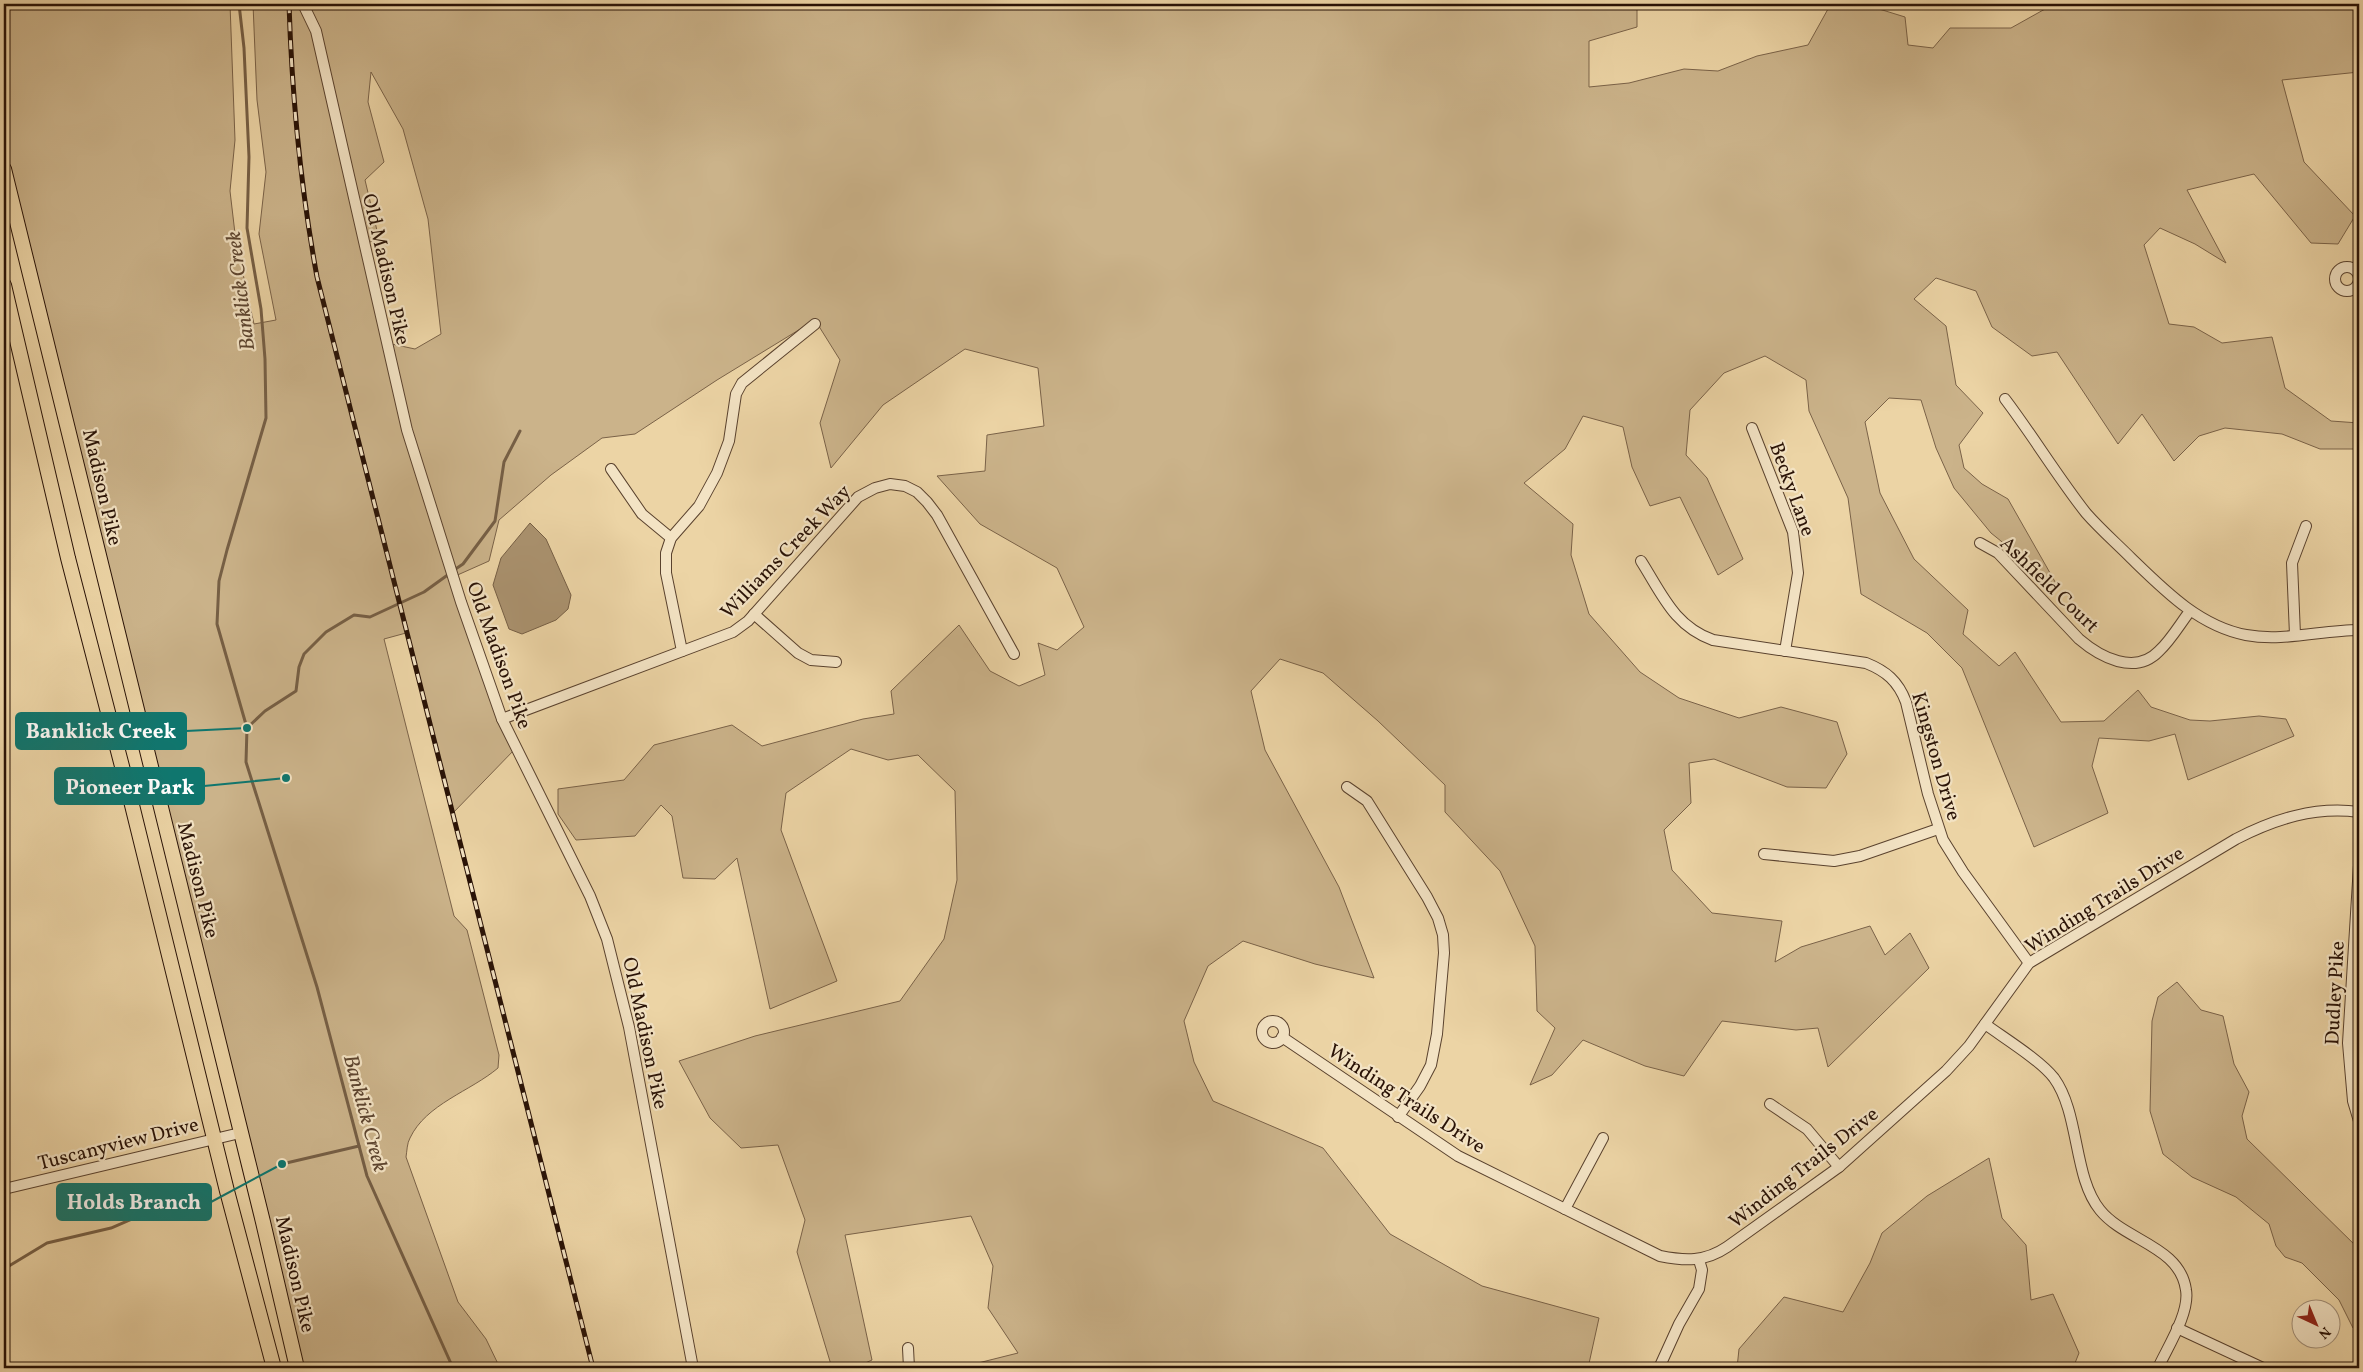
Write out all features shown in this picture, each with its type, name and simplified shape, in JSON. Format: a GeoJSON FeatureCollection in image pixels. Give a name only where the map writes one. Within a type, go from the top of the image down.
{"type":"FeatureCollection","features":[{"type":"Feature","properties":{"kind":"main road","name":"Madison Pike"},"geometry":{"type":"LineString","coordinates":[[4,169],[240,1133],[264,1222],[297,1368]]}},
{"type":"Feature","properties":{"kind":"main road"},"geometry":{"type":"LineString","coordinates":[[4,286],[68,558],[274,1368]]}},
{"type":"Feature","properties":{"kind":"street","name":"Old Madison Pike"},"geometry":{"type":"LineString","coordinates":[[303,4],[316,31],[407,430],[461,602],[502,718],[590,896],[607,940],[629,1027],[693,1368]]}},
{"type":"Feature","properties":{"kind":"street"},"geometry":{"type":"LineString","coordinates":[[682,651],[666,572],[666,553],[671,538],[699,506],[717,473],[729,440],[736,394],[742,384],[815,324]]}},
{"type":"Feature","properties":{"kind":"street"},"geometry":{"type":"LineString","coordinates":[[2005,398],[2086,512],[2168,594],[2190,611],[2232,631],[2246,635],[2278,637],[2337,630],[2359,630]]}},
{"type":"Feature","properties":{"kind":"street","name":"Becky Lane"},"geometry":{"type":"LineString","coordinates":[[1752,428],[1793,532],[1796,551],[1798,573],[1785,651]]}},
{"type":"Feature","properties":{"kind":"street"},"geometry":{"type":"LineString","coordinates":[[611,469],[642,514],[671,538]]}},
{"type":"Feature","properties":{"kind":"street","name":"Williams Creek Way"},"geometry":{"type":"LineString","coordinates":[[502,718],[733,632],[754,614],[858,497],[875,488],[890,484],[905,486],[917,492],[937,516],[1014,654]]}},
{"type":"Feature","properties":{"kind":"street"},"geometry":{"type":"LineString","coordinates":[[2295,635],[2292,563],[2306,526]]}},
{"type":"Feature","properties":{"kind":"street","name":"Ashfield Court"},"geometry":{"type":"LineString","coordinates":[[1980,543],[1998,553],[2088,647],[2115,661],[2133,663],[2152,657],[2160,651],[2190,611]]}},
{"type":"Feature","properties":{"kind":"street","name":"Kingston Drive"},"geometry":{"type":"LineString","coordinates":[[1641,561],[1675,615],[1694,632],[1713,640],[1866,663],[1889,674],[1901,689],[1906,702],[1938,829],[1963,872],[2029,963]]}},
{"type":"Feature","properties":{"kind":"street"},"geometry":{"type":"LineString","coordinates":[[754,614],[798,654],[811,660],[836,662]]}},
{"type":"Feature","properties":{"kind":"street"},"geometry":{"type":"LineString","coordinates":[[1347,788],[1367,801],[1427,897],[1438,918],[1442,935],[1444,953],[1439,1016],[1431,1065],[1420,1086],[1398,1117]]}},
{"type":"Feature","properties":{"kind":"street","name":"Winding Trails Drive"},"geometry":{"type":"LineString","coordinates":[[1282,1037],[1458,1156],[1660,1256],[1677,1260],[1700,1260],[1717,1254],[1839,1167],[1946,1071],[1985,1024],[2029,963],[2236,838],[2266,824],[2324,810],[2359,812]]}},
{"type":"Feature","properties":{"kind":"street"},"geometry":{"type":"LineString","coordinates":[[1764,854],[1834,862],[1860,856],[1938,829]]}},
{"type":"Feature","properties":{"kind":"street","name":"Dudley Pike"},"geometry":{"type":"LineString","coordinates":[[2359,865],[2348,1043],[2353,1101],[2359,1121]]}},
{"type":"Feature","properties":{"kind":"street"},"geometry":{"type":"LineString","coordinates":[[1985,1024],[2047,1070],[2061,1090],[2089,1190],[2100,1210],[2112,1223],[2167,1256],[2180,1270],[2186,1291],[2186,1299],[2177,1328],[2158,1368]]}},
{"type":"Feature","properties":{"kind":"street"},"geometry":{"type":"LineString","coordinates":[[1770,1104],[1807,1129],[1839,1167]]}},
{"type":"Feature","properties":{"kind":"street","name":"Tuscanyview Drive"},"geometry":{"type":"LineString","coordinates":[[4,1189],[240,1133]]}},
{"type":"Feature","properties":{"kind":"street"},"geometry":{"type":"LineString","coordinates":[[1565,1209],[1603,1138]]}},
{"type":"Feature","properties":{"kind":"street"},"geometry":{"type":"LineString","coordinates":[[1659,1368],[1679,1324],[1699,1289],[1702,1270],[1700,1260]]}},
{"type":"Feature","properties":{"kind":"street"},"geometry":{"type":"LineString","coordinates":[[2177,1328],[2263,1368]]}},
{"type":"Feature","properties":{"kind":"street"},"geometry":{"type":"LineString","coordinates":[[908,1348],[909,1368]]}},
{"type":"Feature","properties":{"kind":"shaded area"},"geometry":{"type":"Polygon","coordinates":[[[4,4],[230,4],[235,140],[230,191],[236,242],[254,324],[276,320],[259,234],[266,172],[257,100],[253,4],[1637,4],[1637,27],[1589,41],[1589,87],[1629,83],[1684,69],[1718,71],[1757,56],[1808,45],[1828,9],[1863,4],[1905,17],[1908,45],[1933,48],[1950,28],[2011,28],[2054,4],[2359,4],[2359,72],[2282,80],[2304,162],[2355,216],[2338,244],[2311,243],[2254,174],[2187,190],[2226,263],[2195,244],[2160,228],[2144,245],[2169,324],[2194,327],[2222,343],[2272,337],[2285,388],[2331,421],[2359,423],[2359,449],[2320,449],[2282,434],[2225,428],[2199,436],[2174,461],[2142,414],[2118,444],[2057,352],[2032,356],[1992,327],[1976,291],[1936,278],[1914,299],[1946,326],[1956,385],[1983,413],[1959,445],[1964,468],[1982,484],[2008,499],[2058,587],[1991,533],[1954,488],[1936,448],[1921,400],[1889,398],[1865,422],[1880,493],[1914,559],[1968,610],[1963,634],[1999,666],[2015,652],[2061,722],[2104,721],[2138,690],[2151,707],[2190,720],[2210,721],[2259,716],[2286,719],[2294,736],[2188,780],[2175,734],[2149,741],[2099,738],[2092,766],[2108,813],[2034,847],[1962,668],[1927,633],[1861,594],[1848,498],[1809,411],[1806,380],[1765,356],[1724,373],[1690,410],[1686,455],[1707,478],[1743,559],[1718,575],[1680,497],[1650,506],[1632,467],[1623,427],[1583,416],[1565,449],[1524,483],[1573,524],[1571,555],[1589,614],[1640,672],[1679,698],[1739,718],[1781,707],[1837,722],[1847,754],[1826,788],[1787,787],[1714,759],[1689,763],[1691,803],[1664,830],[1672,870],[1712,913],[1782,921],[1775,962],[1801,947],[1870,926],[1885,955],[1910,933],[1929,968],[1828,1067],[1818,1028],[1796,1030],[1722,1021],[1684,1076],[1645,1066],[1583,1040],[1552,1075],[1530,1085],[1555,1028],[1537,1011],[1535,946],[1500,871],[1445,812],[1445,785],[1378,721],[1323,673],[1280,659],[1251,691],[1265,750],[1339,887],[1374,978],[1315,964],[1243,941],[1208,966],[1184,1021],[1194,1062],[1213,1101],[1323,1148],[1390,1234],[1482,1286],[1599,1318],[1588,1368],[958,1368],[1018,1353],[988,1308],[993,1266],[971,1216],[845,1235],[872,1360],[854,1368],[832,1368],[797,1252],[805,1220],[778,1145],[741,1148],[710,1118],[679,1061],[755,1036],[900,1001],[944,939],[957,880],[955,791],[918,755],[888,760],[851,749],[786,793],[781,830],[837,981],[770,1009],[737,858],[715,879],[683,878],[672,816],[661,805],[635,836],[576,840],[558,814],[558,789],[624,780],[654,745],[732,725],[762,746],[863,719],[894,714],[891,691],[959,625],[990,671],[1019,686],[1045,675],[1038,643],[1057,650],[1084,627],[1057,568],[980,524],[937,476],[985,471],[987,435],[1044,426],[1038,368],[965,349],[883,405],[831,468],[820,423],[840,360],[815,320],[717,380],[635,434],[602,438],[551,475],[499,520],[489,561],[453,577],[516,748],[452,814],[406,633],[384,639],[454,916],[467,930],[499,1055],[498,1068],[438,1107],[417,1126],[409,1140],[406,1157],[458,1302],[486,1339],[500,1368],[297,1368],[4,169],[4,4]],[[371,72],[368,102],[384,162],[365,180],[379,239],[364,244],[387,343],[415,349],[441,334],[428,219],[403,129],[371,72]]]}},
{"type":"Feature","properties":{"kind":"shaded area"},"geometry":{"type":"Polygon","coordinates":[[[530,523],[546,539],[571,595],[568,609],[556,620],[522,634],[509,629],[493,585],[501,558],[530,523]]]}},
{"type":"Feature","properties":{"kind":"shaded area"},"geometry":{"type":"Polygon","coordinates":[[[2359,925],[2359,1121],[2349,1073],[2359,925]]]}},
{"type":"Feature","properties":{"kind":"shaded area"},"geometry":{"type":"Polygon","coordinates":[[[2177,982],[2201,1010],[2223,1016],[2234,1064],[2249,1092],[2242,1116],[2247,1139],[2359,1249],[2359,1334],[2353,1328],[2340,1300],[2302,1263],[2285,1257],[2276,1246],[2269,1224],[2236,1197],[2192,1177],[2163,1154],[2150,1111],[2152,1021],[2158,997],[2177,982]]]}},
{"type":"Feature","properties":{"kind":"shaded area"},"geometry":{"type":"Polygon","coordinates":[[[1989,1158],[2002,1218],[2026,1245],[2031,1300],[2053,1294],[2079,1353],[2073,1368],[1737,1368],[1739,1349],[1784,1297],[1843,1312],[1870,1263],[1882,1233],[1927,1196],[1989,1158]]]}},
{"type":"Feature","properties":{"kind":"waterway","name":"Banklick Creek"},"geometry":{"type":"LineString","coordinates":[[239,4],[244,48],[249,157],[247,228],[261,309],[265,359],[266,418],[219,581],[217,624],[247,728],[246,762],[317,987],[367,1176],[453,1368]]}},
{"type":"Feature","properties":{"kind":"waterway"},"geometry":{"type":"LineString","coordinates":[[454,570],[463,564],[495,521],[504,462],[520,431]]}},
{"type":"Feature","properties":{"kind":"waterway"},"geometry":{"type":"LineString","coordinates":[[247,728],[265,711],[296,691],[299,667],[304,654],[326,632],[354,615],[370,617],[424,592],[449,574]]}},
{"type":"Feature","properties":{"kind":"waterway"},"geometry":{"type":"LineString","coordinates":[[282,1164],[359,1146]]}},
{"type":"Feature","properties":{"kind":"waterway"},"geometry":{"type":"LineString","coordinates":[[4,1269],[47,1243],[111,1228],[189,1194]]}},
{"type":"Feature","properties":{"kind":"railway"},"geometry":{"type":"LineString","coordinates":[[289,4],[292,73],[298,141],[317,277],[593,1368]]}},
{"type":"Feature","properties":{"kind":"place","name":"Banklick Creek"},"geometry":{"type":"Point","coordinates":[247,728]}},
{"type":"Feature","properties":{"kind":"place","name":"Pioneer Park"},"geometry":{"type":"Point","coordinates":[286,778]}},
{"type":"Feature","properties":{"kind":"place","name":"Holds Branch"},"geometry":{"type":"Point","coordinates":[282,1164]}}]}
